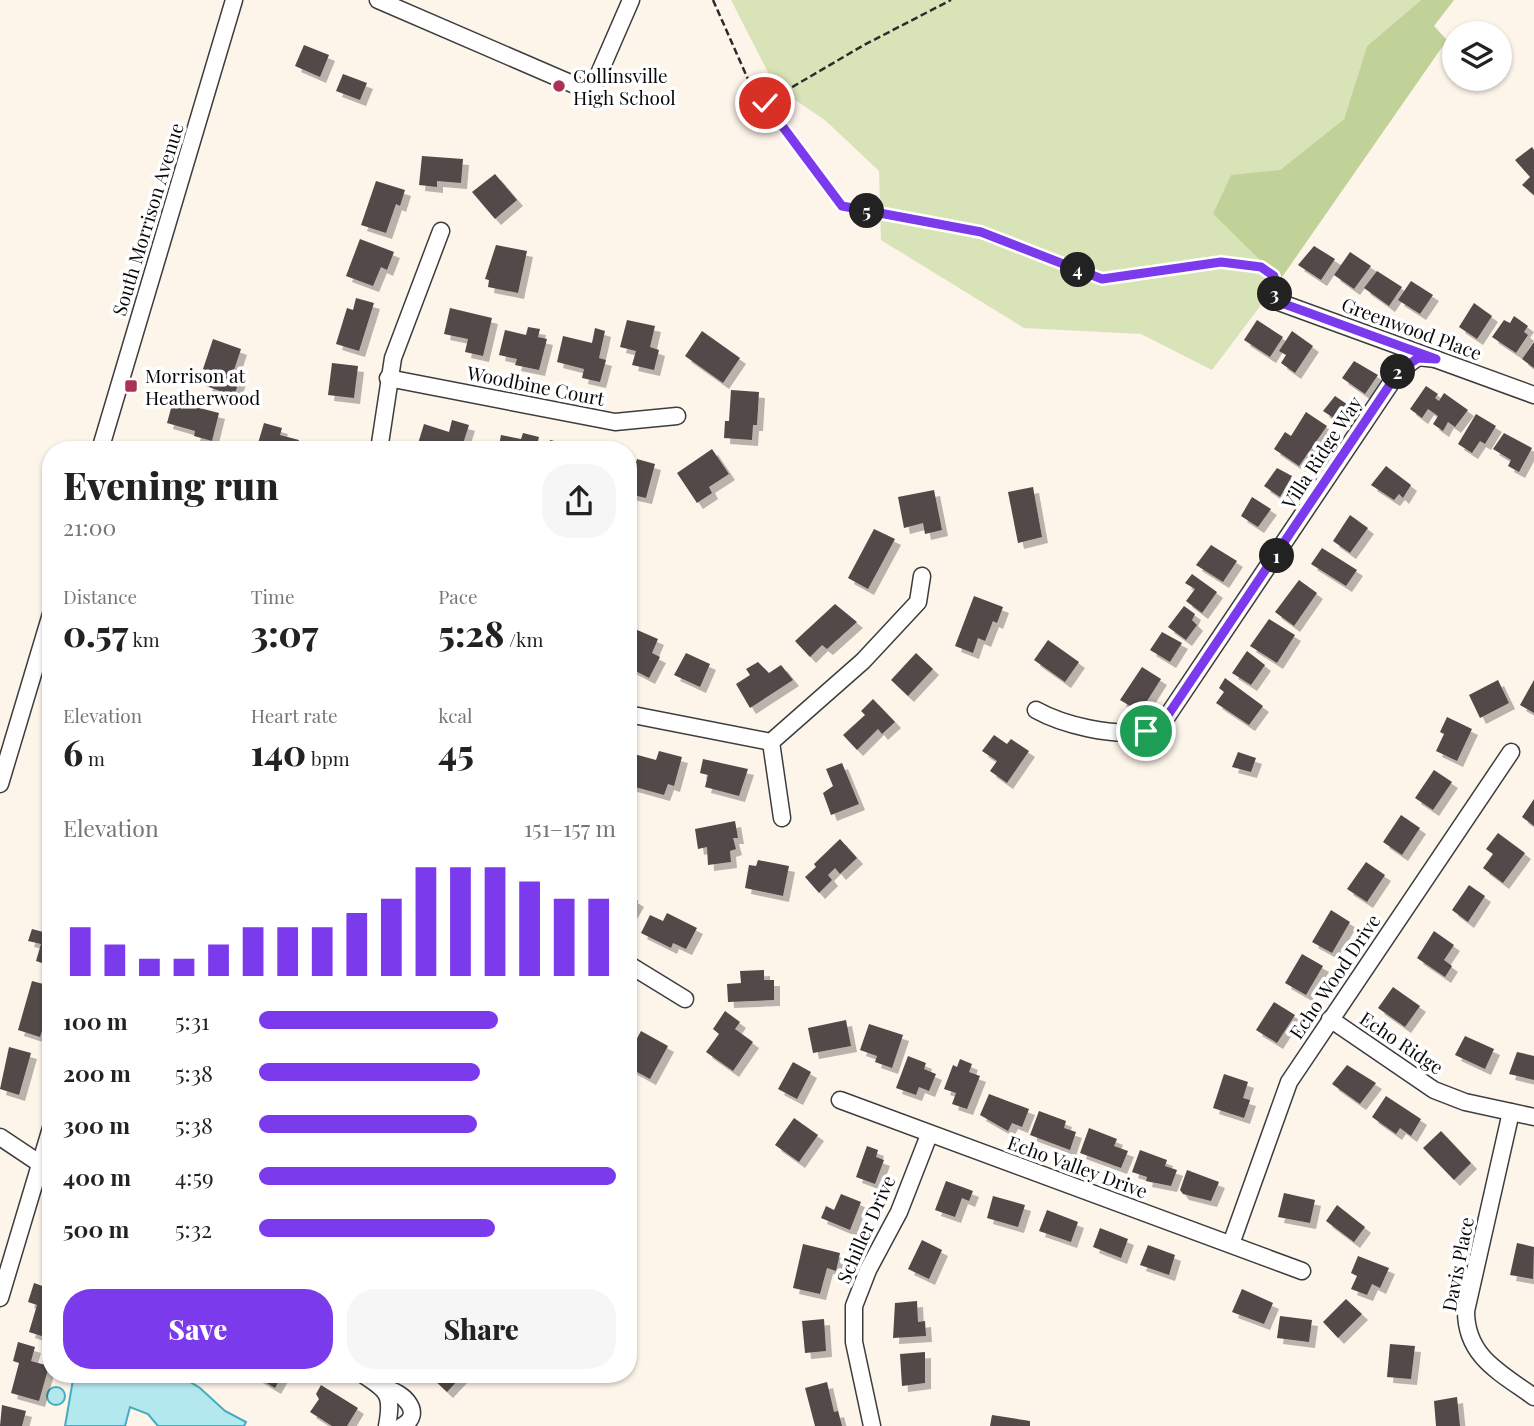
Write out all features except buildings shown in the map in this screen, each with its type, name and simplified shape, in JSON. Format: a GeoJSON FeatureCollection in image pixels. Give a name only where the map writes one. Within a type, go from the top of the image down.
{"type":"FeatureCollection","features":[{"type":"Feature","properties":{"kind":"street","name":"South Morrison Avenue"},"geometry":{"type":"LineString","coordinates":[[107,441],[234,0]]}},
{"type":"Feature","properties":{"kind":"street"},"geometry":{"type":"LineString","coordinates":[[377,0],[591,92],[631,0]]}},
{"type":"Feature","properties":{"kind":"street"},"geometry":{"type":"LineString","coordinates":[[380,441],[388,378],[441,231]]}},
{"type":"Feature","properties":{"kind":"street","name":"Greenwood Place"},"geometry":{"type":"LineString","coordinates":[[1276,301],[1534,395]]}},
{"type":"Feature","properties":{"kind":"street","name":"Villa Ridge Way"},"geometry":{"type":"LineString","coordinates":[[1036,710],[1059,723],[1116,731],[1146,731],[1164,721],[1399,371],[1418,358],[1436,359]]}},
{"type":"Feature","properties":{"kind":"street","name":"Woodbine Court"},"geometry":{"type":"LineString","coordinates":[[388,378],[615,422],[677,416]]}},
{"type":"Feature","properties":{"kind":"street"},"geometry":{"type":"LineString","coordinates":[[771,742],[863,661],[918,602],[922,576]]}},
{"type":"Feature","properties":{"kind":"street"},"geometry":{"type":"LineString","coordinates":[[0,784],[42,644]]}},
{"type":"Feature","properties":{"kind":"street"},"geometry":{"type":"LineString","coordinates":[[637,716],[771,742]]}},
{"type":"Feature","properties":{"kind":"street"},"geometry":{"type":"LineString","coordinates":[[771,742],[782,818]]}},
{"type":"Feature","properties":{"kind":"street","name":"Echo Wood Drive"},"geometry":{"type":"LineString","coordinates":[[1231,1244],[1289,1082],[1511,752]]}},
{"type":"Feature","properties":{"kind":"street"},"geometry":{"type":"LineString","coordinates":[[637,970],[685,999]]}},
{"type":"Feature","properties":{"kind":"street","name":"Echo Ridge"},"geometry":{"type":"LineString","coordinates":[[1330,1019],[1434,1090],[1465,1102],[1534,1117]]}},
{"type":"Feature","properties":{"kind":"street","name":"Echo Valley Drive"},"geometry":{"type":"LineString","coordinates":[[839,1100],[1302,1271]]}},
{"type":"Feature","properties":{"kind":"street","name":"Davis Place"},"geometry":{"type":"LineString","coordinates":[[1511,1112],[1466,1311],[1466,1326],[1469,1340],[1488,1364],[1534,1397]]}},
{"type":"Feature","properties":{"kind":"street","name":"Schiller Drive"},"geometry":{"type":"LineString","coordinates":[[872,1426],[854,1342],[854,1306],[868,1270],[900,1212],[929,1135]]}},
{"type":"Feature","properties":{"kind":"street"},"geometry":{"type":"LineString","coordinates":[[0,1137],[42,1166]]}},
{"type":"Feature","properties":{"kind":"street"},"geometry":{"type":"LineString","coordinates":[[0,1298],[42,1177]]}},
{"type":"Feature","properties":{"kind":"street"},"geometry":{"type":"LineString","coordinates":[[372,1383],[388,1397],[402,1395],[411,1404],[409,1423],[402,1426]]}},
{"type":"Feature","properties":{"kind":"street"},"geometry":{"type":"LineString","coordinates":[[387,1426],[388,1397]]}},
{"type":"Feature","properties":{"kind":"path"},"geometry":{"type":"LineString","coordinates":[[713,0],[751,86],[842,206],[981,232],[1102,279],[1221,262],[1261,267],[1274,276],[1276,301]]}},
{"type":"Feature","properties":{"kind":"path"},"geometry":{"type":"LineString","coordinates":[[765,103],[864,45],[951,0]]}},
{"type":"Feature","properties":{"kind":"green space"},"geometry":{"type":"Polygon","coordinates":[[[731,0],[1421,0],[1367,46],[1344,119],[1280,170],[1213,214],[1280,280],[1212,370],[1141,334],[1024,328],[881,240],[879,171],[826,121],[775,86],[731,0]]]}},
{"type":"Feature","properties":{"kind":"green space"},"geometry":{"type":"Polygon","coordinates":[[[1421,0],[1454,0],[1434,26],[1442,35],[1442,47],[1280,280],[1213,214],[1231,175],[1280,170],[1344,119],[1367,46],[1421,0]]]}},
{"type":"Feature","properties":{"kind":"water"},"geometry":{"type":"Polygon","coordinates":[[[72,1383],[192,1383],[225,1411],[246,1422],[244,1426],[158,1426],[148,1414],[130,1407],[125,1426],[65,1426],[72,1383]]]}},
{"type":"Feature","properties":{"kind":"water"},"geometry":{"type":"Polygon","coordinates":[[[56,1387],[62,1390],[65,1396],[62,1402],[56,1405],[50,1402],[47,1396],[50,1390],[56,1387]]]}},
{"type":"Feature","properties":{"kind":"place","name":"Collinsville High School"},"geometry":{"type":"Point","coordinates":[559,86]}},
{"type":"Feature","properties":{"kind":"place","name":"Morrison at Heatherwood"},"geometry":{"type":"Point","coordinates":[131,386]}},
{"type":"Feature","properties":{"kind":"route"},"geometry":{"type":"LineString","coordinates":[[765,103],[842,206],[981,232],[1102,279],[1221,262],[1261,267],[1274,276],[1276,301],[1436,359],[1418,358],[1399,371],[1164,721],[1146,731]]}}]}
